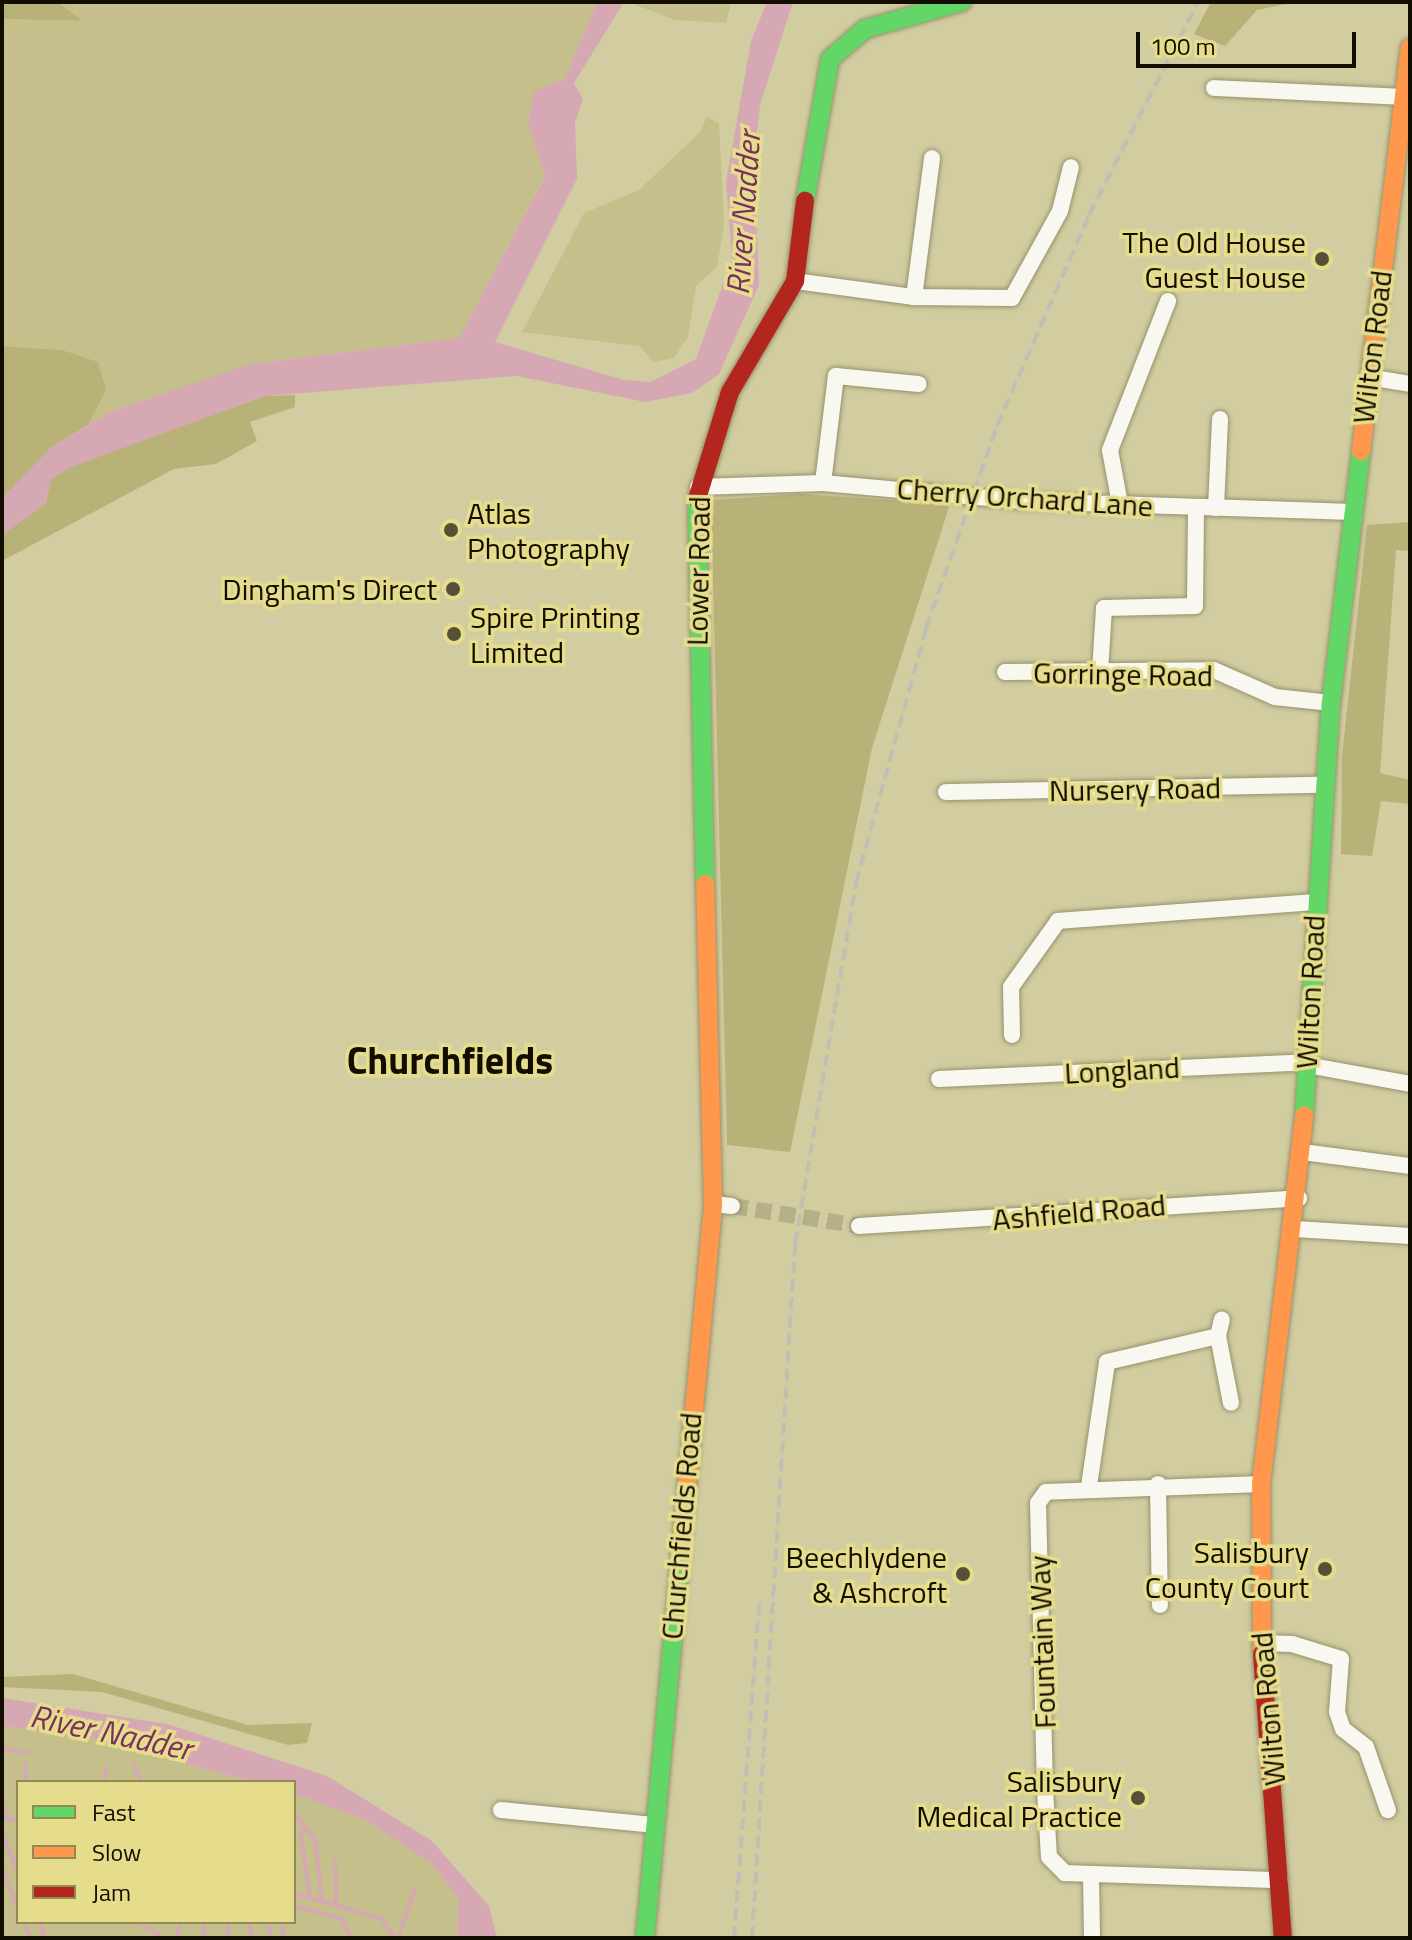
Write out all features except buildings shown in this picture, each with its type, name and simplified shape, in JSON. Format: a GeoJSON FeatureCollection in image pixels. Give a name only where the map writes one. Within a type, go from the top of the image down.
{"type":"FeatureCollection","features":[{"type":"Feature","properties":{"kind":"main road","name":"Lower Road"},"geometry":{"type":"LineString","coordinates":[[714,1113],[697,806],[698,487],[730,392],[795,281],[817,101],[830,59],[865,29],[962,2]]}},
{"type":"Feature","properties":{"kind":"main road","name":"Wilton Road"},"geometry":{"type":"LineString","coordinates":[[1283,1938],[1261,1643],[1261,1484],[1299,1198],[1314,902],[1331,703],[1368,377],[1407,96],[1410,48]]}},
{"type":"Feature","properties":{"kind":"main road","name":"Churchfields Road"},"geometry":{"type":"LineString","coordinates":[[645,1938],[722,1205],[714,1113]]}},
{"type":"Feature","properties":{"kind":"street"},"geometry":{"type":"LineString","coordinates":[[1214,88],[1407,96]]}},
{"type":"Feature","properties":{"kind":"street"},"geometry":{"type":"LineString","coordinates":[[914,297],[932,158]]}},
{"type":"Feature","properties":{"kind":"street"},"geometry":{"type":"LineString","coordinates":[[795,281],[914,297],[1012,298],[1060,211],[1071,167]]}},
{"type":"Feature","properties":{"kind":"street"},"geometry":{"type":"LineString","coordinates":[[1120,504],[1110,450],[1168,301]]}},
{"type":"Feature","properties":{"kind":"street"},"geometry":{"type":"LineString","coordinates":[[823,483],[836,376],[919,384]]}},
{"type":"Feature","properties":{"kind":"street"},"geometry":{"type":"LineString","coordinates":[[1368,377],[1410,384]]}},
{"type":"Feature","properties":{"kind":"street"},"geometry":{"type":"LineString","coordinates":[[1216,508],[1220,419]]}},
{"type":"Feature","properties":{"kind":"street","name":"Cherry Orchard Lane"},"geometry":{"type":"LineString","coordinates":[[698,487],[823,483],[1120,504],[1353,512]]}},
{"type":"Feature","properties":{"kind":"street"},"geometry":{"type":"LineString","coordinates":[[1100,672],[1104,608],[1195,606],[1196,508]]}},
{"type":"Feature","properties":{"kind":"street","name":"Gorringe Road"},"geometry":{"type":"LineString","coordinates":[[1005,672],[1214,670],[1275,697],[1331,703]]}},
{"type":"Feature","properties":{"kind":"street","name":"Nursery Road"},"geometry":{"type":"LineString","coordinates":[[946,792],[1324,785]]}},
{"type":"Feature","properties":{"kind":"street"},"geometry":{"type":"LineString","coordinates":[[1012,1035],[1011,987],[1058,921],[1314,902]]}},
{"type":"Feature","properties":{"kind":"street","name":"Longland"},"geometry":{"type":"LineString","coordinates":[[939,1079],[1306,1064],[1410,1084]]}},
{"type":"Feature","properties":{"kind":"street"},"geometry":{"type":"LineString","coordinates":[[1303,1152],[1410,1166]]}},
{"type":"Feature","properties":{"kind":"street","name":"Ashfield Road"},"geometry":{"type":"LineString","coordinates":[[859,1226],[1299,1198]]}},
{"type":"Feature","properties":{"kind":"street"},"geometry":{"type":"LineString","coordinates":[[1295,1229],[1410,1236]]}},
{"type":"Feature","properties":{"kind":"street"},"geometry":{"type":"LineString","coordinates":[[1222,1319],[1218,1336],[1231,1403]]}},
{"type":"Feature","properties":{"kind":"street"},"geometry":{"type":"LineString","coordinates":[[1089,1486],[1107,1362],[1218,1336]]}},
{"type":"Feature","properties":{"kind":"street"},"geometry":{"type":"LineString","coordinates":[[1158,1484],[1160,1605]]}},
{"type":"Feature","properties":{"kind":"street","name":"Fountain Way"},"geometry":{"type":"LineString","coordinates":[[1261,1484],[1089,1486],[1046,1492],[1038,1503],[1049,1857],[1065,1873],[1280,1880]]}},
{"type":"Feature","properties":{"kind":"street"},"geometry":{"type":"LineString","coordinates":[[1261,1643],[1292,1644],[1341,1659],[1337,1712],[1343,1729],[1366,1747],[1388,1810]]}},
{"type":"Feature","properties":{"kind":"street"},"geometry":{"type":"LineString","coordinates":[[501,1810],[655,1825]]}},
{"type":"Feature","properties":{"kind":"street"},"geometry":{"type":"LineString","coordinates":[[1091,1874],[1092,1938]]}},
{"type":"Feature","properties":{"kind":"shaded area"},"geometry":{"type":"Polygon","coordinates":[[[2,2],[58,2],[82,21],[2,19],[2,2]]]}},
{"type":"Feature","properties":{"kind":"shaded area"},"geometry":{"type":"Polygon","coordinates":[[[58,2],[597,2],[565,78],[534,93],[545,175],[459,338],[250,364],[88,425],[106,390],[62,350],[2,346],[2,19],[81,21],[58,2]]]}},
{"type":"Feature","properties":{"kind":"shaded area"},"geometry":{"type":"Polygon","coordinates":[[[628,2],[731,2],[726,23],[675,20],[628,2]]]}},
{"type":"Feature","properties":{"kind":"shaded area"},"geometry":{"type":"Polygon","coordinates":[[[1211,2],[1296,2],[1257,10],[1225,46],[1194,34],[1211,2]]]}},
{"type":"Feature","properties":{"kind":"shaded area"},"geometry":{"type":"Polygon","coordinates":[[[707,117],[719,123],[724,225],[717,267],[696,286],[688,337],[674,358],[654,362],[639,346],[522,332],[584,213],[639,190],[699,133],[707,117]]]}},
{"type":"Feature","properties":{"kind":"shaded area"},"geometry":{"type":"Polygon","coordinates":[[[2,346],[62,350],[98,362],[106,390],[88,425],[52,447],[2,498],[2,346]]]}},
{"type":"Feature","properties":{"kind":"shaded area"},"geometry":{"type":"Polygon","coordinates":[[[295,395],[295,407],[250,422],[257,441],[216,464],[174,469],[2,561],[2,535],[46,503],[51,479],[71,466],[265,396],[295,395]]]}},
{"type":"Feature","properties":{"kind":"shaded area"},"geometry":{"type":"Polygon","coordinates":[[[800,494],[950,504],[872,748],[790,1152],[727,1145],[711,500],[800,494]]]}},
{"type":"Feature","properties":{"kind":"shaded area"},"geometry":{"type":"Polygon","coordinates":[[[1410,522],[1410,551],[1396,550],[1380,773],[1410,780],[1410,804],[1381,801],[1372,856],[1341,854],[1342,756],[1367,525],[1410,522]]]}},
{"type":"Feature","properties":{"kind":"shaded area"},"geometry":{"type":"Polygon","coordinates":[[[73,1674],[248,1725],[312,1723],[307,1743],[288,1745],[102,1692],[2,1687],[2,1677],[73,1674]]]}},
{"type":"Feature","properties":{"kind":"shaded area"},"geometry":{"type":"Polygon","coordinates":[[[2,1726],[89,1738],[246,1780],[16,1780],[16,1924],[296,1924],[296,1795],[363,1819],[431,1863],[458,1898],[457,1938],[2,1938],[2,1726]]]}},
{"type":"Feature","properties":{"kind":"water","name":"River Nadder"},"geometry":{"type":"Polygon","coordinates":[[[597,2],[624,2],[574,83],[583,99],[575,123],[577,179],[495,342],[624,380],[650,382],[696,359],[732,259],[726,182],[751,41],[767,2],[793,2],[760,105],[754,158],[759,285],[719,374],[692,393],[645,402],[517,376],[265,396],[71,467],[51,479],[46,503],[2,535],[2,498],[52,447],[110,412],[250,364],[459,338],[545,176],[528,123],[534,92],[565,78],[597,2]]]}},
{"type":"Feature","properties":{"kind":"water","name":"River Nadder"},"geometry":{"type":"Polygon","coordinates":[[[2,1698],[167,1724],[327,1776],[432,1841],[489,1906],[497,1938],[457,1938],[458,1898],[431,1863],[363,1819],[296,1795],[296,1780],[246,1780],[89,1738],[2,1726],[2,1698]]]}},
{"type":"Feature","properties":{"kind":"waterway"},"geometry":{"type":"LineString","coordinates":[[2,1749],[28,1752]]}},
{"type":"Feature","properties":{"kind":"waterway","name":"River Nadder"},"geometry":{"type":"LineString","coordinates":[[133,1764],[141,1780]]}},
{"type":"Feature","properties":{"kind":"waterway"},"geometry":{"type":"LineString","coordinates":[[25,1765],[26,1780]]}},
{"type":"Feature","properties":{"kind":"waterway"},"geometry":{"type":"LineString","coordinates":[[105,1780],[106,1768]]}},
{"type":"Feature","properties":{"kind":"waterway"},"geometry":{"type":"LineString","coordinates":[[2,1800],[6,1818]]}},
{"type":"Feature","properties":{"kind":"waterway"},"geometry":{"type":"LineString","coordinates":[[2,1817],[16,1820]]}},
{"type":"Feature","properties":{"kind":"waterway"},"geometry":{"type":"LineString","coordinates":[[296,1817],[315,1838],[322,1901]]}},
{"type":"Feature","properties":{"kind":"waterway"},"geometry":{"type":"LineString","coordinates":[[300,1830],[310,1897]]}},
{"type":"Feature","properties":{"kind":"waterway"},"geometry":{"type":"LineString","coordinates":[[2,1832],[16,1867]]}},
{"type":"Feature","properties":{"kind":"waterway"},"geometry":{"type":"LineString","coordinates":[[335,1861],[336,1904]]}},
{"type":"Feature","properties":{"kind":"waterway"},"geometry":{"type":"LineString","coordinates":[[2,1868],[16,1903]]}},
{"type":"Feature","properties":{"kind":"waterway"},"geometry":{"type":"LineString","coordinates":[[398,1938],[415,1889]]}},
{"type":"Feature","properties":{"kind":"waterway"},"geometry":{"type":"LineString","coordinates":[[296,1894],[382,1919],[394,1938]]}},
{"type":"Feature","properties":{"kind":"waterway"},"geometry":{"type":"LineString","coordinates":[[296,1907],[341,1918],[351,1938]]}},
{"type":"Feature","properties":{"kind":"waterway"},"geometry":{"type":"LineString","coordinates":[[25,1924],[30,1938]]}},
{"type":"Feature","properties":{"kind":"waterway"},"geometry":{"type":"LineString","coordinates":[[40,1924],[45,1938]]}},
{"type":"Feature","properties":{"kind":"waterway"},"geometry":{"type":"LineString","coordinates":[[141,1924],[164,1938]]}},
{"type":"Feature","properties":{"kind":"waterway"},"geometry":{"type":"LineString","coordinates":[[177,1938],[180,1924]]}},
{"type":"Feature","properties":{"kind":"waterway"},"geometry":{"type":"LineString","coordinates":[[204,1924],[204,1938]]}},
{"type":"Feature","properties":{"kind":"waterway"},"geometry":{"type":"LineString","coordinates":[[227,1924],[229,1938]]}},
{"type":"Feature","properties":{"kind":"waterway"},"geometry":{"type":"LineString","coordinates":[[249,1924],[252,1938]]}},
{"type":"Feature","properties":{"kind":"waterway"},"geometry":{"type":"LineString","coordinates":[[269,1924],[271,1938]]}},
{"type":"Feature","properties":{"kind":"waterway"},"geometry":{"type":"LineString","coordinates":[[282,1924],[284,1938]]}},
{"type":"Feature","properties":{"kind":"tunnel"},"geometry":{"type":"LineString","coordinates":[[732,1206],[859,1226]]}},
{"type":"Feature","properties":{"kind":"railway"},"geometry":{"type":"LineString","coordinates":[[752,1938],[795,1244],[856,883],[926,628],[997,426],[1089,215],[1198,2]]}},
{"type":"Feature","properties":{"kind":"railway"},"geometry":{"type":"LineString","coordinates":[[734,1938],[759,1604]]}},
{"type":"Feature","properties":{"kind":"traffic: fast"},"geometry":{"type":"LineString","coordinates":[[805,201],[830,59],[865,29],[962,2]]}},
{"type":"Feature","properties":{"kind":"traffic: fast"},"geometry":{"type":"LineString","coordinates":[[1304,1116],[1331,703],[1361,451]]}},
{"type":"Feature","properties":{"kind":"traffic: fast"},"geometry":{"type":"LineString","coordinates":[[697,499],[705,884]]}},
{"type":"Feature","properties":{"kind":"traffic: fast"},"geometry":{"type":"LineString","coordinates":[[645,1938],[682,1540]]}},
{"type":"Feature","properties":{"kind":"traffic: slow"},"geometry":{"type":"LineString","coordinates":[[1361,451],[1410,48]]}},
{"type":"Feature","properties":{"kind":"traffic: slow"},"geometry":{"type":"LineString","coordinates":[[682,1540],[713,1204],[705,884]]}},
{"type":"Feature","properties":{"kind":"traffic: slow"},"geometry":{"type":"LineString","coordinates":[[1262,1654],[1261,1484],[1304,1116]]}},
{"type":"Feature","properties":{"kind":"traffic: jam"},"geometry":{"type":"LineString","coordinates":[[697,499],[730,392],[795,281],[805,201]]}},
{"type":"Feature","properties":{"kind":"traffic: jam"},"geometry":{"type":"LineString","coordinates":[[1262,1654],[1283,1938]]}},
{"type":"Feature","properties":{"kind":"place","name":"The Old House Guest House"},"geometry":{"type":"Point","coordinates":[1322,259]}},
{"type":"Feature","properties":{"kind":"place","name":"Atlas Photography"},"geometry":{"type":"Point","coordinates":[451,530]}},
{"type":"Feature","properties":{"kind":"place","name":"Dingham's Direct"},"geometry":{"type":"Point","coordinates":[453,589]}},
{"type":"Feature","properties":{"kind":"place","name":"Spire Printing Limited"},"geometry":{"type":"Point","coordinates":[454,634]}},
{"type":"Feature","properties":{"kind":"place","name":"Salisbury County Court"},"geometry":{"type":"Point","coordinates":[1325,1569]}},
{"type":"Feature","properties":{"kind":"place","name":"Beechlydene & Ashcroft"},"geometry":{"type":"Point","coordinates":[963,1574]}},
{"type":"Feature","properties":{"kind":"place","name":"Salisbury Medical Practice"},"geometry":{"type":"Point","coordinates":[1138,1798]}},
{"type":"Feature","properties":{"kind":"district","name":"Churchfields"},"geometry":{"type":"Point","coordinates":[450,1061]}}]}
